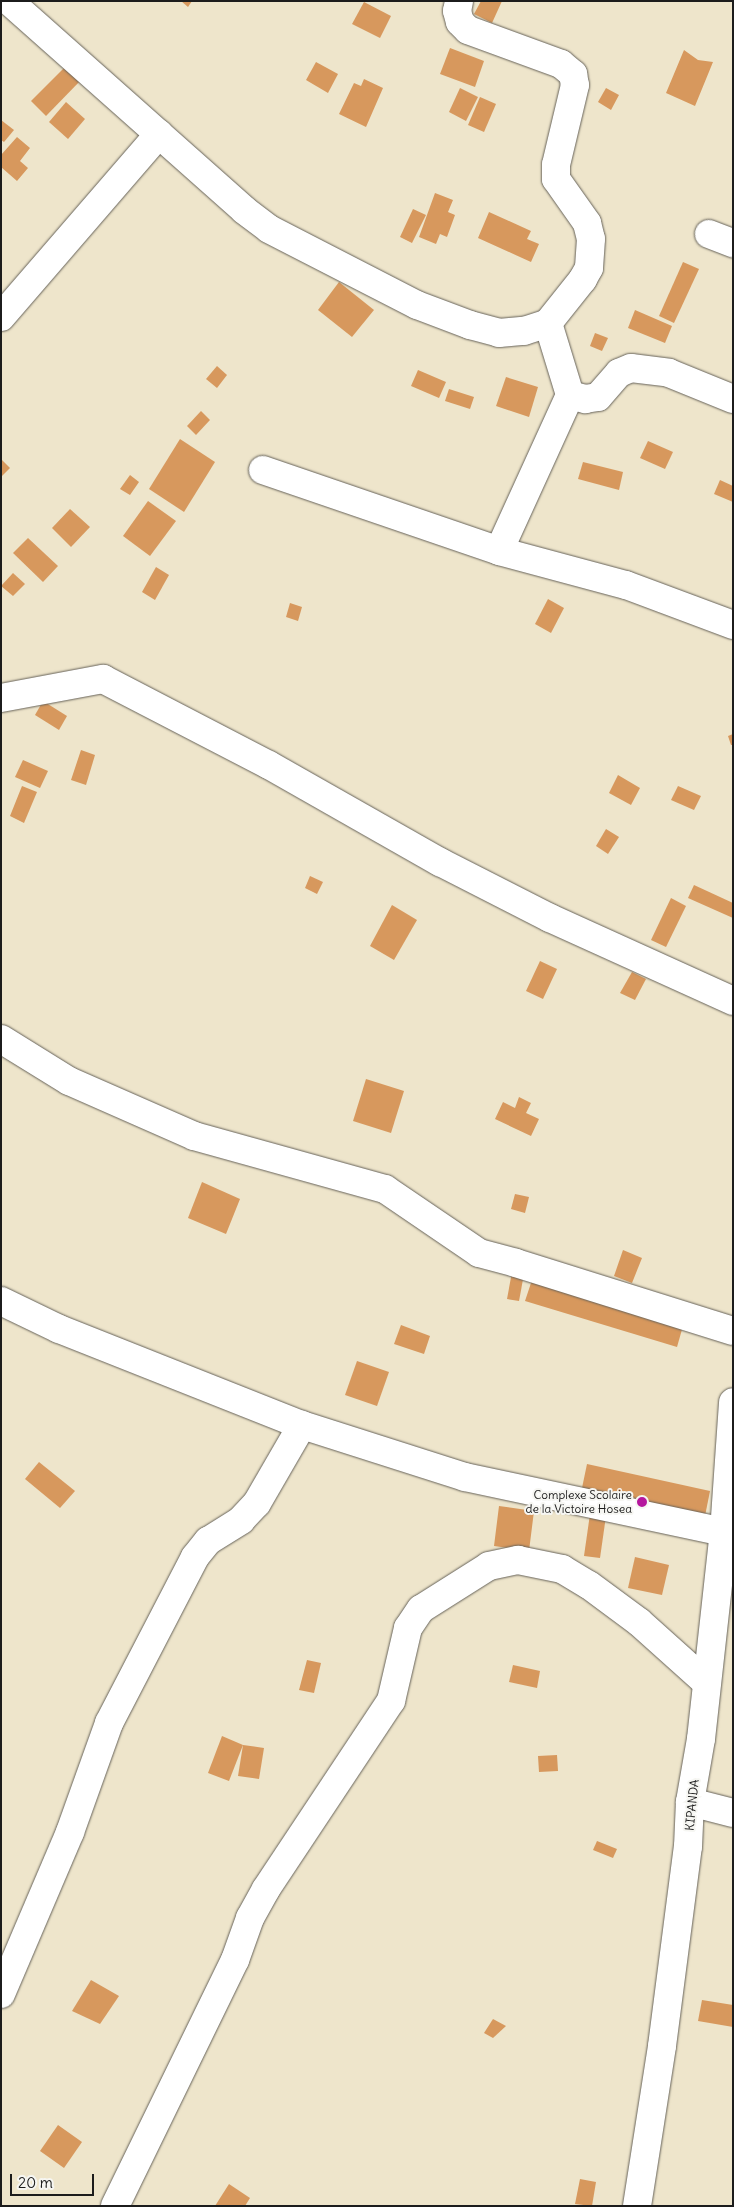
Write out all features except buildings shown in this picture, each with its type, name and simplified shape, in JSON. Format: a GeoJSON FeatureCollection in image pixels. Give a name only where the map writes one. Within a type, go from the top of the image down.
{"type":"FeatureCollection","features":[{"type":"Feature","properties":{"kind":"street"},"geometry":{"type":"LineString","coordinates":[[9,1],[269,229],[417,305],[470,325],[499,332],[524,331],[548,323],[583,280],[589,268],[590,239],[586,223],[556,178],[556,165],[575,85],[573,74],[560,64],[468,30],[460,22],[457,11],[459,1]]}},
{"type":"Feature","properties":{"kind":"street"},"geometry":{"type":"LineString","coordinates":[[1,317],[159,134]]}},
{"type":"Feature","properties":{"kind":"street"},"geometry":{"type":"LineString","coordinates":[[499,551],[570,395],[548,323]]}},
{"type":"Feature","properties":{"kind":"street"},"geometry":{"type":"LineString","coordinates":[[570,395],[585,399],[598,397],[619,373],[631,368],[669,373],[733,399]]}},
{"type":"Feature","properties":{"kind":"street"},"geometry":{"type":"LineString","coordinates":[[262,470],[499,551],[626,585],[733,625]]}},
{"type":"Feature","properties":{"kind":"street"},"geometry":{"type":"LineString","coordinates":[[1,698],[103,679],[269,765],[448,867],[550,918],[733,1001]]}},
{"type":"Feature","properties":{"kind":"street"},"geometry":{"type":"LineString","coordinates":[[1,1039],[69,1081],[194,1136],[385,1190],[479,1253],[733,1331]]}},
{"type":"Feature","properties":{"kind":"street"},"geometry":{"type":"LineString","coordinates":[[1,1301],[59,1329],[302,1425],[465,1477],[724,1532]]}},
{"type":"Feature","properties":{"kind":"street","name":"KIPANDA"},"geometry":{"type":"LineString","coordinates":[[637,2206],[678,1934],[688,1847],[690,1802],[701,1739],[731,1472],[733,1402]]}},
{"type":"Feature","properties":{"kind":"street"},"geometry":{"type":"LineString","coordinates":[[1,1994],[70,1832],[109,1723],[195,1557],[208,1541],[230,1529],[257,1503],[302,1425]]}},
{"type":"Feature","properties":{"kind":"street"},"geometry":{"type":"LineString","coordinates":[[115,2206],[202,2030],[235,1960],[250,1918],[262,1896],[391,1701],[408,1628],[421,1609],[489,1566],[518,1560],[562,1569],[639,1622],[707,1683]]}},
{"type":"Feature","properties":{"kind":"street"},"geometry":{"type":"LineString","coordinates":[[690,1802],[733,1813]]}},
{"type":"Feature","properties":{"kind":"place","name":"Complexe Scolaire de la Victoire Hosea"},"geometry":{"type":"Point","coordinates":[642,1502]}}]}
